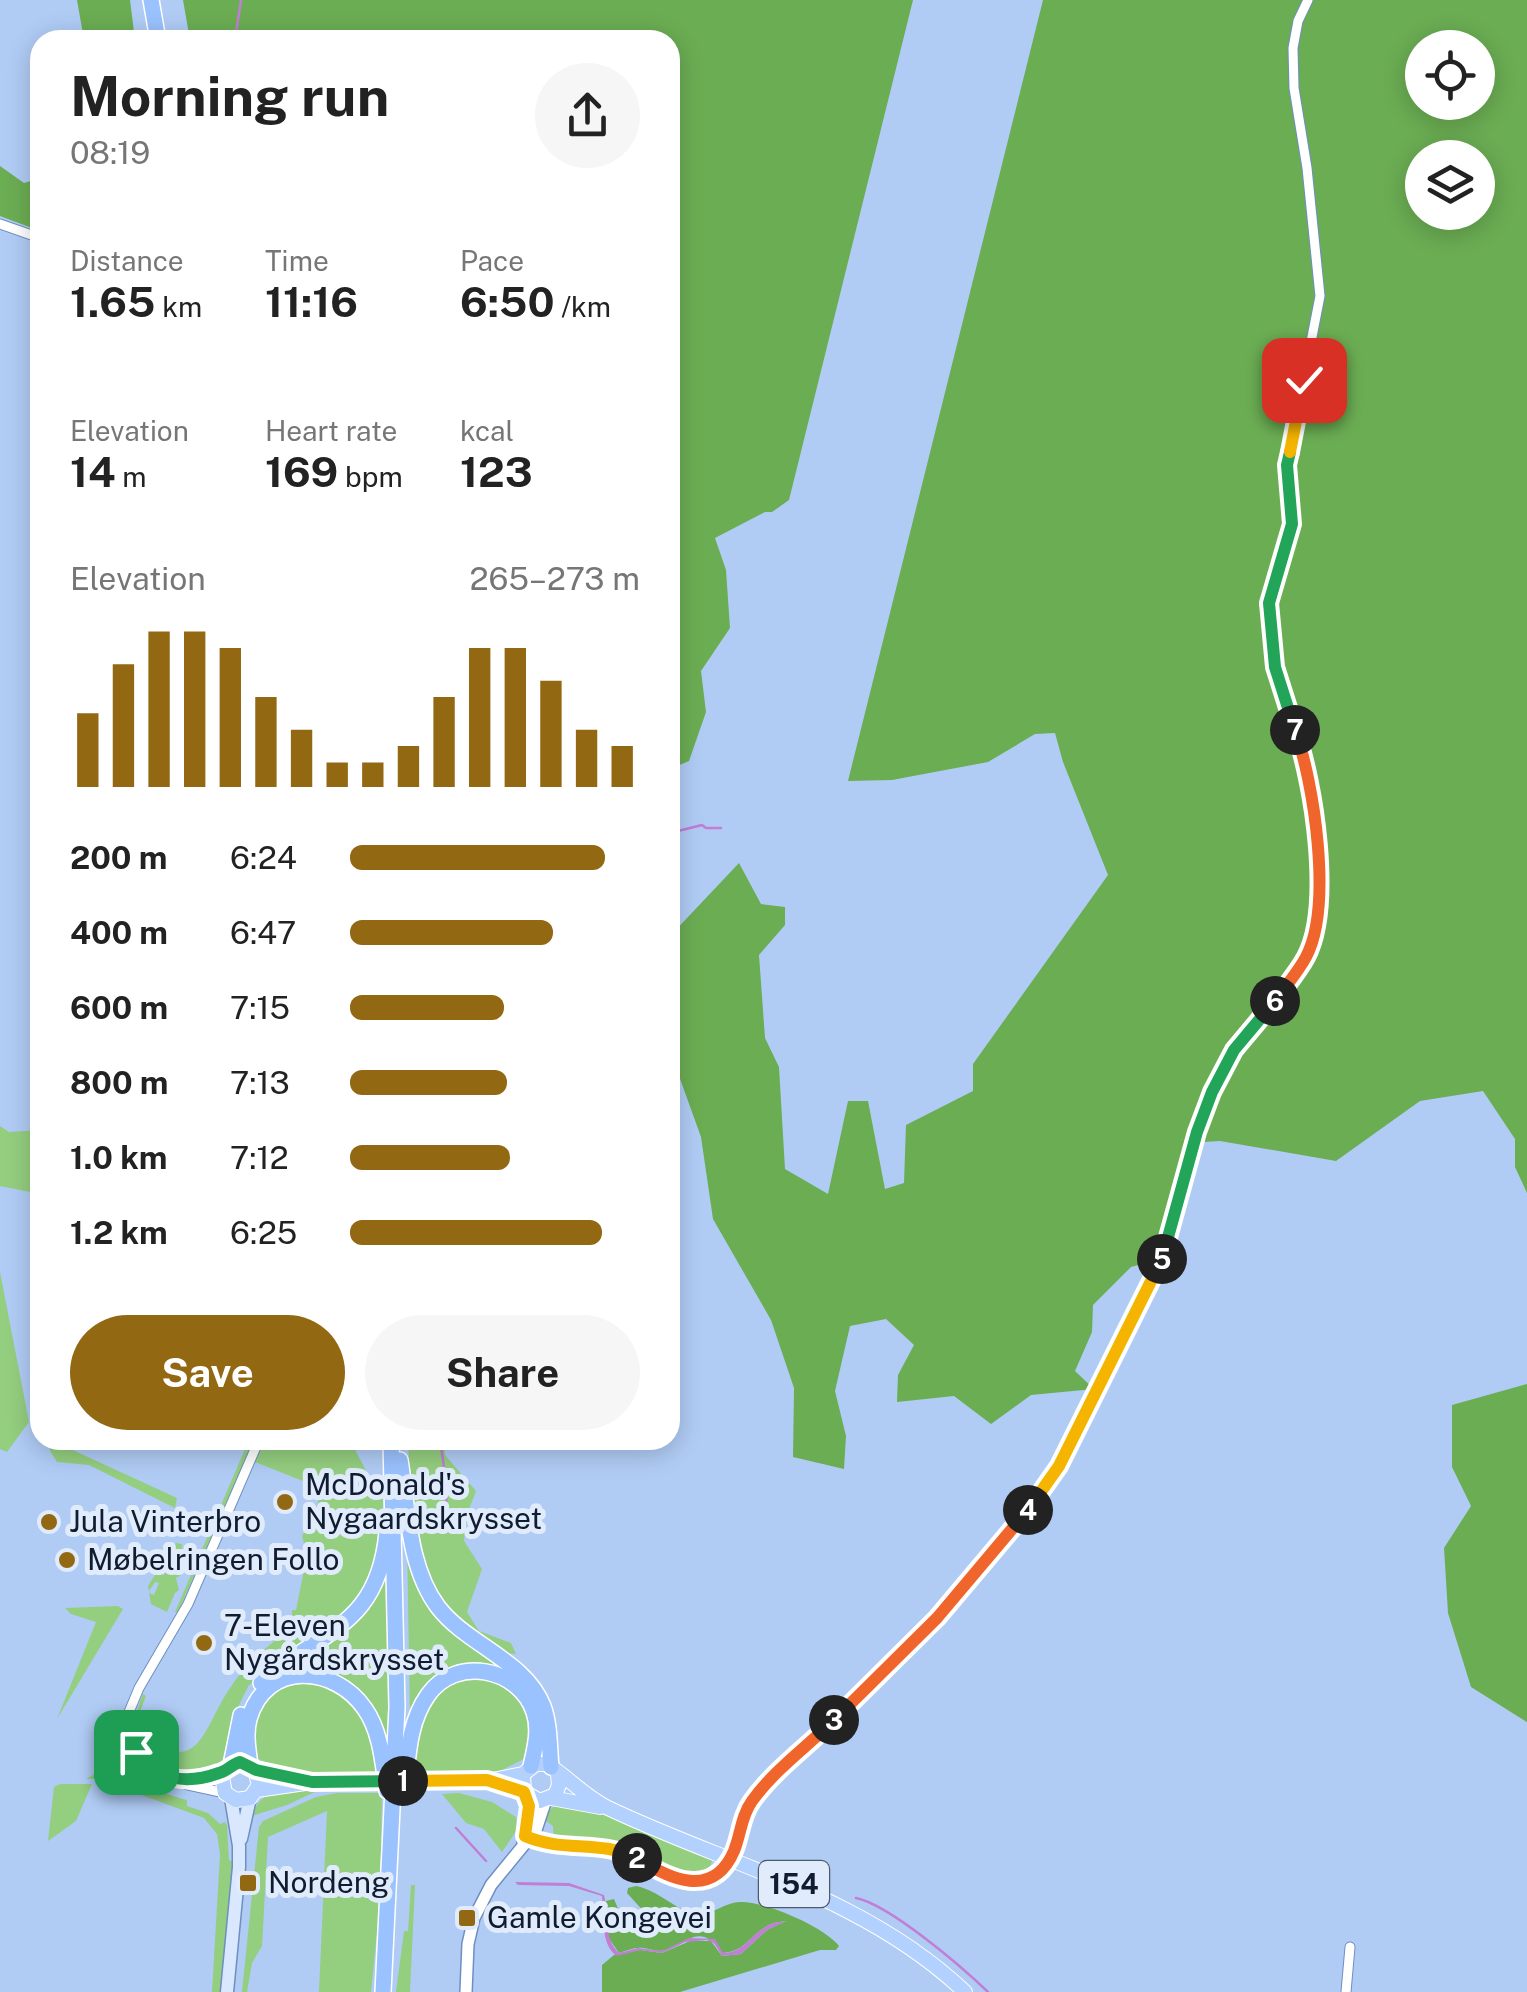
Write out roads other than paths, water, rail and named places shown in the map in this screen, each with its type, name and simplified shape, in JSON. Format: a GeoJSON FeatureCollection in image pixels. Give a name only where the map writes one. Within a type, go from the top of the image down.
{"type":"FeatureCollection","features":[{"type":"Feature","properties":{"kind":"highway"},"geometry":{"type":"LineString","coordinates":[[155,0],[160,30]]}},
{"type":"Feature","properties":{"kind":"highway"},"geometry":{"type":"LineString","coordinates":[[227,1769],[240,1718],[255,1688],[346,1624],[372,1590],[386,1544],[395,1450]]}},
{"type":"Feature","properties":{"kind":"highway"},"geometry":{"type":"LineString","coordinates":[[387,1992],[401,1811],[404,1636],[396,1450]]}},
{"type":"Feature","properties":{"kind":"highway"},"geometry":{"type":"LineString","coordinates":[[397,1450],[412,1539],[426,1588],[452,1623],[516,1670],[536,1692],[546,1716],[555,1771]]}},
{"type":"Feature","properties":{"kind":"highway"},"geometry":{"type":"LineString","coordinates":[[387,1992],[397,1708],[392,1473]]}},
{"type":"Feature","properties":{"kind":"highway"},"geometry":{"type":"LineString","coordinates":[[401,1811],[417,1714],[431,1691],[455,1674],[486,1671],[502,1676],[526,1695],[536,1718],[537,1735],[527,1770]]}},
{"type":"Feature","properties":{"kind":"highway"},"geometry":{"type":"LineString","coordinates":[[253,1768],[247,1736],[250,1718],[265,1692],[276,1683],[310,1674],[339,1683],[354,1696],[368,1712],[383,1760],[388,1796],[389,1895]]}},
{"type":"Feature","properties":{"kind":"main road","name":"154"},"geometry":{"type":"LineString","coordinates":[[227,1769],[240,1762],[312,1782]]}},
{"type":"Feature","properties":{"kind":"main road","name":"154"},"geometry":{"type":"LineString","coordinates":[[228,1796],[240,1801],[254,1794],[312,1782],[487,1780],[541,1763],[606,1807],[845,1908],[909,1946],[964,1992]]}},
{"type":"Feature","properties":{"kind":"main road"},"geometry":{"type":"LineString","coordinates":[[227,1992],[239,1846],[259,1780],[253,1768]]}},
{"type":"Feature","properties":{"kind":"main road"},"geometry":{"type":"LineString","coordinates":[[227,1769],[221,1783],[228,1796],[239,1846]]}},
{"type":"Feature","properties":{"kind":"main road"},"geometry":{"type":"LineString","coordinates":[[526,1794],[527,1770]]}},
{"type":"Feature","properties":{"kind":"main road"},"geometry":{"type":"LineString","coordinates":[[548,1799],[558,1790],[555,1771]]}},
{"type":"Feature","properties":{"kind":"main road","name":"154"},"geometry":{"type":"LineString","coordinates":[[487,1780],[548,1799],[606,1807]]}},
{"type":"Feature","properties":{"kind":"street"},"geometry":{"type":"LineString","coordinates":[[526,1839],[563,1847],[603,1845],[636,1857],[676,1880],[706,1878],[729,1860],[750,1804],[766,1783],[937,1618],[1034,1503],[1059,1466],[1165,1253],[1197,1132],[1212,1092],[1234,1050],[1263,1019],[1308,954],[1318,904],[1316,813],[1306,757],[1275,667],[1269,603],[1292,524],[1287,465],[1320,296],[1294,88],[1293,48],[1298,21],[1308,0]]}},
{"type":"Feature","properties":{"kind":"street"},"geometry":{"type":"LineString","coordinates":[[0,224],[30,234]]}},
{"type":"Feature","properties":{"kind":"street"},"geometry":{"type":"LineString","coordinates":[[228,1796],[173,1780],[148,1768],[131,1741],[130,1712],[138,1688],[188,1604],[254,1450]]}},
{"type":"Feature","properties":{"kind":"street"},"geometry":{"type":"LineString","coordinates":[[173,1780],[227,1769]]}},
{"type":"Feature","properties":{"kind":"street"},"geometry":{"type":"LineString","coordinates":[[526,1794],[526,1839]]}},
{"type":"Feature","properties":{"kind":"street"},"geometry":{"type":"LineString","coordinates":[[466,1992],[474,1918],[491,1885],[540,1821],[548,1799]]}},
{"type":"Feature","properties":{"kind":"street"},"geometry":{"type":"LineString","coordinates":[[1346,1992],[1350,1947]]}},
{"type":"Feature","properties":{"kind":"waterway"},"geometry":{"type":"LineString","coordinates":[[236,30],[241,0]]}},
{"type":"Feature","properties":{"kind":"waterway"},"geometry":{"type":"LineString","coordinates":[[680,830],[702,825],[721,828]]}},
{"type":"Feature","properties":{"kind":"waterway"},"geometry":{"type":"LineString","coordinates":[[441,1450],[446,1507]]}},
{"type":"Feature","properties":{"kind":"waterway"},"geometry":{"type":"LineString","coordinates":[[456,1828],[486,1861]]}},
{"type":"Feature","properties":{"kind":"waterway"},"geometry":{"type":"LineString","coordinates":[[856,1898],[906,1924],[988,1992]]}},
{"type":"Feature","properties":{"kind":"place","name":"McDonald's Nygaardskrysset"},"geometry":{"type":"Point","coordinates":[285,1502]}},
{"type":"Feature","properties":{"kind":"place","name":"Jula Vinterbro"},"geometry":{"type":"Point","coordinates":[49,1522]}},
{"type":"Feature","properties":{"kind":"place","name":"Møbelringen Follo"},"geometry":{"type":"Point","coordinates":[67,1560]}},
{"type":"Feature","properties":{"kind":"place","name":"7-Eleven Nygårdskrysset"},"geometry":{"type":"Point","coordinates":[204,1643]}},
{"type":"Feature","properties":{"kind":"place","name":"Nordeng"},"geometry":{"type":"Point","coordinates":[248,1883]}},
{"type":"Feature","properties":{"kind":"place","name":"Gamle Kongevei"},"geometry":{"type":"Point","coordinates":[467,1918]}}]}
